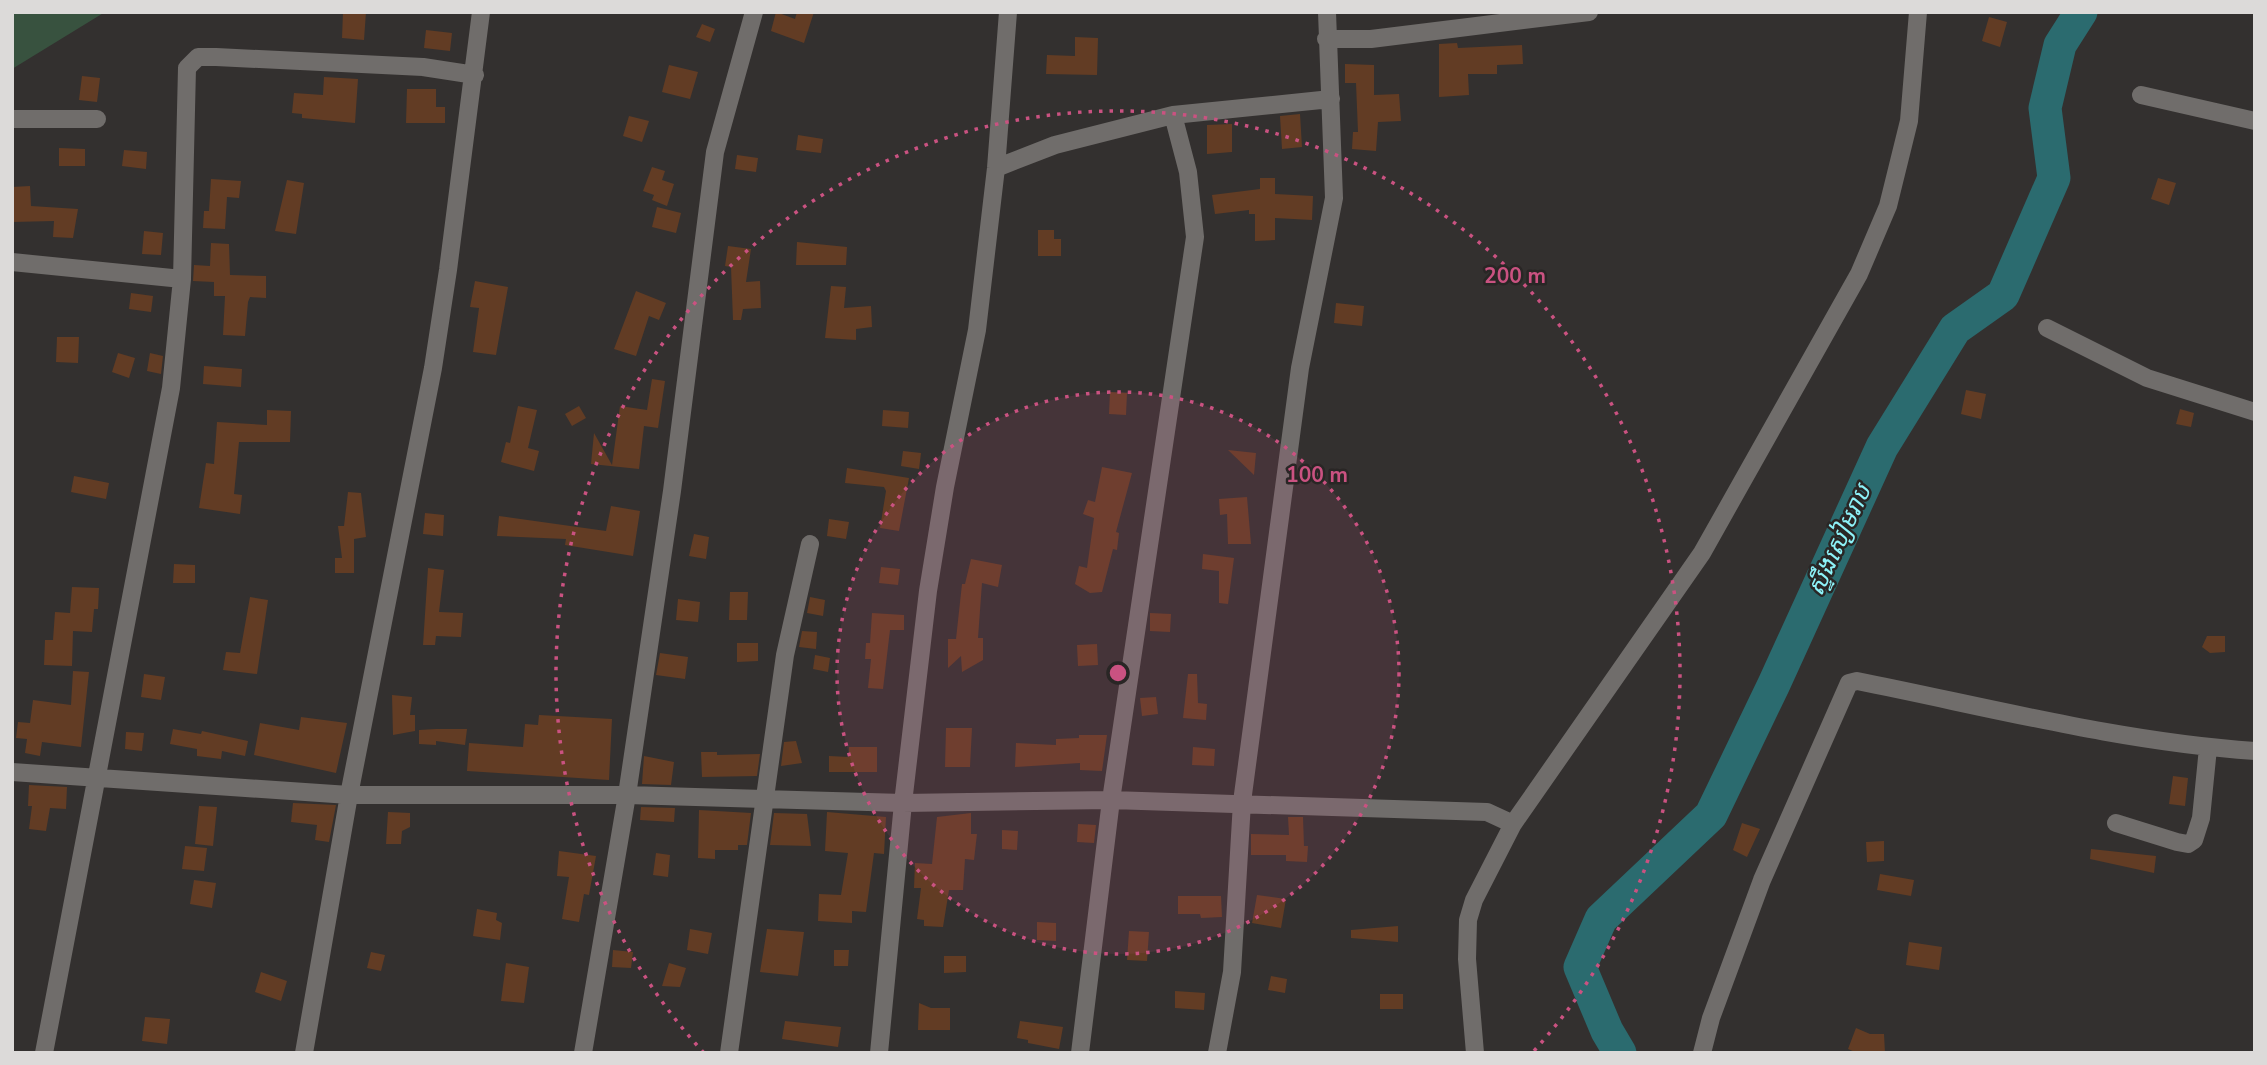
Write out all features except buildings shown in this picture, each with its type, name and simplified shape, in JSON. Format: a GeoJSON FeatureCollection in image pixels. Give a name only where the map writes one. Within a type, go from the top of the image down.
{"type":"FeatureCollection","features":[{"type":"Feature","properties":{"kind":"street"},"geometry":{"type":"LineString","coordinates":[[304,1053],[349,794],[433,368],[475,75],[481,12]]}},
{"type":"Feature","properties":{"kind":"street"},"geometry":{"type":"LineString","coordinates":[[583,1053],[627,795],[672,491],[715,152],[754,12]]}},
{"type":"Feature","properties":{"kind":"street"},"geometry":{"type":"LineString","coordinates":[[878,1053],[902,803],[928,591],[945,487],[977,330],[996,168],[1008,12]]}},
{"type":"Feature","properties":{"kind":"street"},"geometry":{"type":"LineString","coordinates":[[1217,1053],[1232,972],[1242,802],[1300,368],[1334,198],[1327,12]]}},
{"type":"Feature","properties":{"kind":"street"},"geometry":{"type":"LineString","coordinates":[[1326,39],[1371,39],[1589,12]]}},
{"type":"Feature","properties":{"kind":"street"},"geometry":{"type":"LineString","coordinates":[[1475,1053],[1467,959],[1468,920],[1483,880],[1513,824],[1702,553],[1787,408],[1859,274],[1888,206],[1901,156],[1909,121],[1919,12]]}},
{"type":"Feature","properties":{"kind":"street"},"geometry":{"type":"LineString","coordinates":[[44,1053],[169,401],[182,279],[187,68],[190,62],[198,57],[243,58],[337,65],[423,67],[475,75]]}},
{"type":"Feature","properties":{"kind":"street"},"geometry":{"type":"LineString","coordinates":[[2140,95],[2255,121]]}},
{"type":"Feature","properties":{"kind":"street"},"geometry":{"type":"LineString","coordinates":[[996,168],[1055,145],[1173,115],[1331,99]]}},
{"type":"Feature","properties":{"kind":"street"},"geometry":{"type":"LineString","coordinates":[[1080,1053],[1111,800],[1195,237],[1188,172],[1173,115]]}},
{"type":"Feature","properties":{"kind":"street"},"geometry":{"type":"LineString","coordinates":[[12,120],[97,119]]}},
{"type":"Feature","properties":{"kind":"street"},"geometry":{"type":"LineString","coordinates":[[12,262],[182,279]]}},
{"type":"Feature","properties":{"kind":"street"},"geometry":{"type":"LineString","coordinates":[[2047,328],[2147,378],[2255,412]]}},
{"type":"Feature","properties":{"kind":"street"},"geometry":{"type":"LineString","coordinates":[[729,1053],[785,655],[810,544]]}},
{"type":"Feature","properties":{"kind":"street"},"geometry":{"type":"LineString","coordinates":[[1702,1053],[1711,1018],[1762,880],[1849,683],[1857,681],[2111,732],[2208,748],[2255,751]]}},
{"type":"Feature","properties":{"kind":"street"},"geometry":{"type":"LineString","coordinates":[[2116,823],[2177,842],[2188,844],[2194,840],[2201,818],[2208,748]]}},
{"type":"Feature","properties":{"kind":"street"},"geometry":{"type":"LineString","coordinates":[[12,772],[349,794],[627,795],[902,803],[1111,800],[1242,802],[1487,812],[1513,824]]}},
{"type":"Feature","properties":{"kind":"green space"},"geometry":{"type":"Polygon","coordinates":[[[12,12],[105,12],[12,69],[12,12]]]}},
{"type":"Feature","properties":{"kind":"waterway","name":"ស្ទឹងសៀមរាប"},"geometry":{"type":"LineString","coordinates":[[1620,1053],[1607,1031],[1580,967],[1601,919],[1711,815],[1882,447],[1955,329],[2003,295],[2054,178],[2045,108],[2060,45],[2081,12]]}}]}
